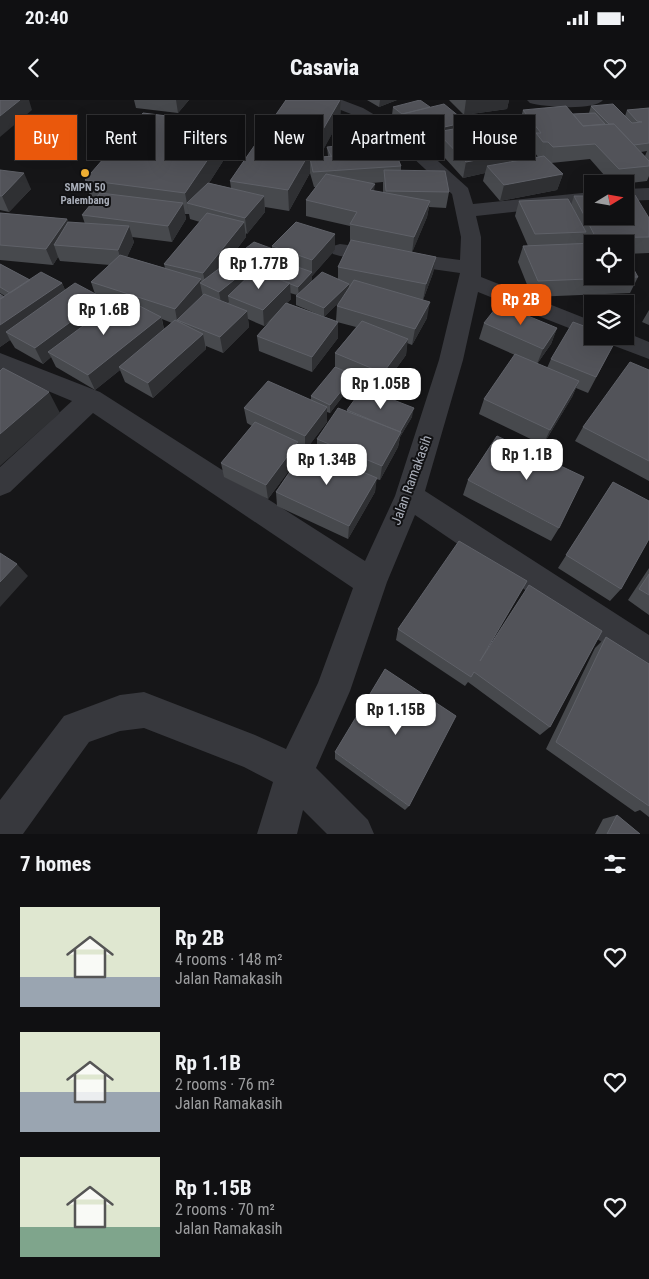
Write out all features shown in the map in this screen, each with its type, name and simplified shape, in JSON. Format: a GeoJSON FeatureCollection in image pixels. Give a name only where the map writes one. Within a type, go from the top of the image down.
{"type":"FeatureCollection","features":[{"type":"Feature","properties":{"kind":"street","name":"Jalan Ramakasih"},"geometry":{"type":"LineString","coordinates":[[276,834],[294,773],[333,691],[371,582],[409,496],[451,360],[470,275],[471,237],[461,192],[403,139],[357,111],[328,100]]}},
{"type":"Feature","properties":{"kind":"street"},"geometry":{"type":"LineString","coordinates":[[535,100],[555,103],[595,100]]}},
{"type":"Feature","properties":{"kind":"street"},"geometry":{"type":"LineString","coordinates":[[634,195],[649,194]]}},
{"type":"Feature","properties":{"kind":"street"},"geometry":{"type":"LineString","coordinates":[[466,211],[584,198]]}},
{"type":"Feature","properties":{"kind":"street"},"geometry":{"type":"LineString","coordinates":[[340,250],[470,275],[584,325]]}},
{"type":"Feature","properties":{"kind":"street"},"geometry":{"type":"LineString","coordinates":[[634,345],[649,351]]}},
{"type":"Feature","properties":{"kind":"street"},"geometry":{"type":"LineString","coordinates":[[0,361],[91,399],[371,582]]}},
{"type":"Feature","properties":{"kind":"street"},"geometry":{"type":"LineString","coordinates":[[0,484],[91,399]]}},
{"type":"Feature","properties":{"kind":"street"},"geometry":{"type":"LineString","coordinates":[[409,496],[649,654]]}},
{"type":"Feature","properties":{"kind":"street"},"geometry":{"type":"LineString","coordinates":[[0,832],[77,730],[120,713],[144,710],[256,753],[294,773],[354,834]]}},
{"type":"Feature","properties":{"kind":"building"},"geometry":{"type":"Polygon","coordinates":[[[0,100],[20,100],[0,116],[0,100]]]}},
{"type":"Feature","properties":{"kind":"building"},"geometry":{"type":"Polygon","coordinates":[[[286,100],[340,100],[323,129],[323,115],[276,115],[286,100]]]}},
{"type":"Feature","properties":{"kind":"building"},"geometry":{"type":"Polygon","coordinates":[[[420,100],[430,107],[402,114],[393,107],[420,100]]]}},
{"type":"Feature","properties":{"kind":"building"},"geometry":{"type":"Polygon","coordinates":[[[444,104],[457,115],[454,115],[454,125],[444,127],[444,115],[402,114],[444,104]]]}},
{"type":"Feature","properties":{"kind":"building"},"geometry":{"type":"Polygon","coordinates":[[[613,104],[632,123],[642,122],[637,121],[627,110],[649,108],[649,143],[634,145],[614,124],[609,124],[591,106],[613,104]]]}},
{"type":"Feature","properties":{"kind":"building"},"geometry":{"type":"Polygon","coordinates":[[[566,106],[583,126],[614,124],[649,161],[649,166],[619,169],[595,144],[553,147],[548,142],[543,142],[536,133],[541,133],[535,125],[535,115],[527,115],[523,110],[566,106]]]}},
{"type":"Feature","properties":{"kind":"building"},"geometry":{"type":"Polygon","coordinates":[[[143,113],[165,116],[165,160],[207,160],[185,193],[85,180],[102,160],[155,160],[155,115],[141,115],[143,113]]]}},
{"type":"Feature","properties":{"kind":"building"},"geometry":{"type":"Polygon","coordinates":[[[595,113],[605,124],[583,126],[573,114],[595,113]]]}},
{"type":"Feature","properties":{"kind":"building"},"geometry":{"type":"Polygon","coordinates":[[[454,129],[454,150],[444,139],[444,131],[454,129]]]}},
{"type":"Feature","properties":{"kind":"building"},"geometry":{"type":"Polygon","coordinates":[[[255,145],[255,160],[305,160],[288,190],[230,181],[255,145]]]}},
{"type":"Feature","properties":{"kind":"building"},"geometry":{"type":"Polygon","coordinates":[[[333,146],[333,156],[331,156],[327,147],[333,146]]]}},
{"type":"Feature","properties":{"kind":"building"},"geometry":{"type":"Polygon","coordinates":[[[333,156],[333,160],[399,160],[401,166],[313,172],[310,160],[323,160],[323,157],[333,156]]]}},
{"type":"Feature","properties":{"kind":"building"},"geometry":{"type":"Polygon","coordinates":[[[544,156],[563,174],[504,185],[487,166],[521,160],[535,160],[535,158],[544,156]]]}},
{"type":"Feature","properties":{"kind":"building"},"geometry":{"type":"Polygon","coordinates":[[[0,170],[24,173],[2,196],[0,196],[0,170]]]}},
{"type":"Feature","properties":{"kind":"building"},"geometry":{"type":"Polygon","coordinates":[[[384,170],[445,171],[449,192],[386,191],[384,170]]]}},
{"type":"Feature","properties":{"kind":"building"},"geometry":{"type":"Polygon","coordinates":[[[326,174],[375,184],[370,190],[430,201],[414,237],[350,224],[357,212],[306,200],[326,174]]]}},
{"type":"Feature","properties":{"kind":"building"},"geometry":{"type":"Polygon","coordinates":[[[208,183],[264,196],[245,218],[187,203],[208,183]]]}},
{"type":"Feature","properties":{"kind":"building"},"geometry":{"type":"Polygon","coordinates":[[[100,193],[183,203],[168,226],[82,215],[100,193]]]}},
{"type":"Feature","properties":{"kind":"building"},"geometry":{"type":"Polygon","coordinates":[[[634,195],[649,218],[649,237],[594,235],[589,225],[634,225],[634,195]]]}},
{"type":"Feature","properties":{"kind":"building"},"geometry":{"type":"Polygon","coordinates":[[[574,196],[584,196],[584,215],[574,196]]]}},
{"type":"Feature","properties":{"kind":"building"},"geometry":{"type":"Polygon","coordinates":[[[568,199],[586,232],[535,234],[519,201],[568,199]]]}},
{"type":"Feature","properties":{"kind":"building"},"geometry":{"type":"Polygon","coordinates":[[[0,213],[67,219],[46,249],[0,245],[0,213]]]}},
{"type":"Feature","properties":{"kind":"building"},"geometry":{"type":"Polygon","coordinates":[[[207,213],[244,222],[203,273],[164,264],[207,213]]]}},
{"type":"Feature","properties":{"kind":"building"},"geometry":{"type":"Polygon","coordinates":[[[68,222],[129,226],[118,250],[54,245],[68,222]]]}},
{"type":"Feature","properties":{"kind":"building"},"geometry":{"type":"Polygon","coordinates":[[[296,222],[335,234],[312,260],[272,246],[296,222]]]}},
{"type":"Feature","properties":{"kind":"building"},"geometry":{"type":"Polygon","coordinates":[[[351,240],[436,257],[426,284],[338,267],[351,240]]]}},
{"type":"Feature","properties":{"kind":"building"},"geometry":{"type":"Polygon","coordinates":[[[254,242],[273,249],[219,292],[200,283],[254,242]]]}},
{"type":"Feature","properties":{"kind":"building"},"geometry":{"type":"Polygon","coordinates":[[[584,243],[584,279],[538,281],[523,246],[584,243]]]}},
{"type":"Feature","properties":{"kind":"building"},"geometry":{"type":"Polygon","coordinates":[[[120,255],[201,279],[175,309],[91,282],[120,255]]]}},
{"type":"Feature","properties":{"kind":"building"},"geometry":{"type":"Polygon","coordinates":[[[277,260],[312,272],[298,287],[263,273],[277,260]]]}},
{"type":"Feature","properties":{"kind":"building"},"geometry":{"type":"Polygon","coordinates":[[[0,264],[30,280],[10,293],[0,287],[0,264]]]}},
{"type":"Feature","properties":{"kind":"building"},"geometry":{"type":"Polygon","coordinates":[[[255,270],[290,283],[263,310],[228,296],[255,270]]]}},
{"type":"Feature","properties":{"kind":"building"},"geometry":{"type":"Polygon","coordinates":[[[41,272],[62,283],[0,325],[0,299],[41,272]]]}},
{"type":"Feature","properties":{"kind":"building"},"geometry":{"type":"Polygon","coordinates":[[[322,272],[349,284],[324,308],[296,296],[322,272]]]}},
{"type":"Feature","properties":{"kind":"building"},"geometry":{"type":"Polygon","coordinates":[[[354,280],[430,302],[415,329],[337,306],[354,280]]]}},
{"type":"Feature","properties":{"kind":"building"},"geometry":{"type":"Polygon","coordinates":[[[75,283],[103,298],[35,348],[6,332],[75,283]]]}},
{"type":"Feature","properties":{"kind":"building"},"geometry":{"type":"Polygon","coordinates":[[[204,294],[247,311],[220,337],[177,320],[204,294]]]}},
{"type":"Feature","properties":{"kind":"building"},"geometry":{"type":"Polygon","coordinates":[[[122,297],[161,317],[88,375],[48,352],[122,297]]]}},
{"type":"Feature","properties":{"kind":"building"},"geometry":{"type":"Polygon","coordinates":[[[286,303],[338,322],[312,357],[257,336],[286,303]]]}},
{"type":"Feature","properties":{"kind":"building"},"geometry":{"type":"Polygon","coordinates":[[[499,304],[557,328],[543,349],[484,323],[499,304]]]}},
{"type":"Feature","properties":{"kind":"building"},"geometry":{"type":"Polygon","coordinates":[[[175,320],[203,334],[148,383],[119,367],[175,320]]]}},
{"type":"Feature","properties":{"kind":"building"},"geometry":{"type":"Polygon","coordinates":[[[362,321],[408,339],[383,373],[335,353],[362,321]]]}},
{"type":"Feature","properties":{"kind":"building"},"geometry":{"type":"Polygon","coordinates":[[[573,322],[584,326],[584,345],[613,345],[596,377],[551,359],[573,322]]]}},
{"type":"Feature","properties":{"kind":"building"},"geometry":{"type":"Polygon","coordinates":[[[515,354],[579,381],[550,430],[484,399],[515,354]]]}},
{"type":"Feature","properties":{"kind":"building"},"geometry":{"type":"Polygon","coordinates":[[[630,362],[649,370],[649,461],[583,427],[630,362]]]}},
{"type":"Feature","properties":{"kind":"building"},"geometry":{"type":"Polygon","coordinates":[[[335,367],[354,375],[330,405],[311,396],[335,367]]]}},
{"type":"Feature","properties":{"kind":"building"},"geometry":{"type":"Polygon","coordinates":[[[3,368],[49,392],[0,434],[0,371],[3,368]]]}},
{"type":"Feature","properties":{"kind":"building"},"geometry":{"type":"Polygon","coordinates":[[[268,381],[327,407],[305,436],[244,408],[268,381]]]}},
{"type":"Feature","properties":{"kind":"building"},"geometry":{"type":"Polygon","coordinates":[[[363,388],[414,408],[400,432],[347,410],[363,388]]]}},
{"type":"Feature","properties":{"kind":"building"},"geometry":{"type":"Polygon","coordinates":[[[338,408],[401,432],[382,466],[317,439],[338,408]]]}},
{"type":"Feature","properties":{"kind":"building"},"geometry":{"type":"Polygon","coordinates":[[[255,422],[298,442],[266,485],[221,463],[255,422]]]}},
{"type":"Feature","properties":{"kind":"building"},"geometry":{"type":"Polygon","coordinates":[[[497,436],[584,477],[559,528],[468,480],[497,436]]]}},
{"type":"Feature","properties":{"kind":"building"},"geometry":{"type":"Polygon","coordinates":[[[306,448],[377,478],[349,526],[276,492],[306,448]]]}},
{"type":"Feature","properties":{"kind":"building"},"geometry":{"type":"Polygon","coordinates":[[[613,482],[649,501],[649,539],[621,589],[566,555],[613,482]]]}},
{"type":"Feature","properties":{"kind":"building"},"geometry":{"type":"Polygon","coordinates":[[[459,541],[527,581],[480,661],[529,585],[602,631],[550,727],[474,672],[471,677],[398,629],[459,541]]]}},
{"type":"Feature","properties":{"kind":"building"},"geometry":{"type":"Polygon","coordinates":[[[0,553],[17,564],[0,582],[0,553]]]}},
{"type":"Feature","properties":{"kind":"building"},"geometry":{"type":"Polygon","coordinates":[[[649,574],[649,595],[639,589],[649,574]]]}},
{"type":"Feature","properties":{"kind":"building"},"geometry":{"type":"Polygon","coordinates":[[[606,637],[649,664],[649,806],[556,742],[606,637]]]}},
{"type":"Feature","properties":{"kind":"building"},"geometry":{"type":"Polygon","coordinates":[[[385,669],[456,716],[409,806],[335,752],[385,669]]]}},
{"type":"Feature","properties":{"kind":"building"},"geometry":{"type":"Polygon","coordinates":[[[617,815],[640,834],[607,834],[617,815]]]}},
{"type":"Feature","properties":{"kind":"place","name":"SMPN 50 Palembang"},"geometry":{"type":"Point","coordinates":[85,173]}}]}
